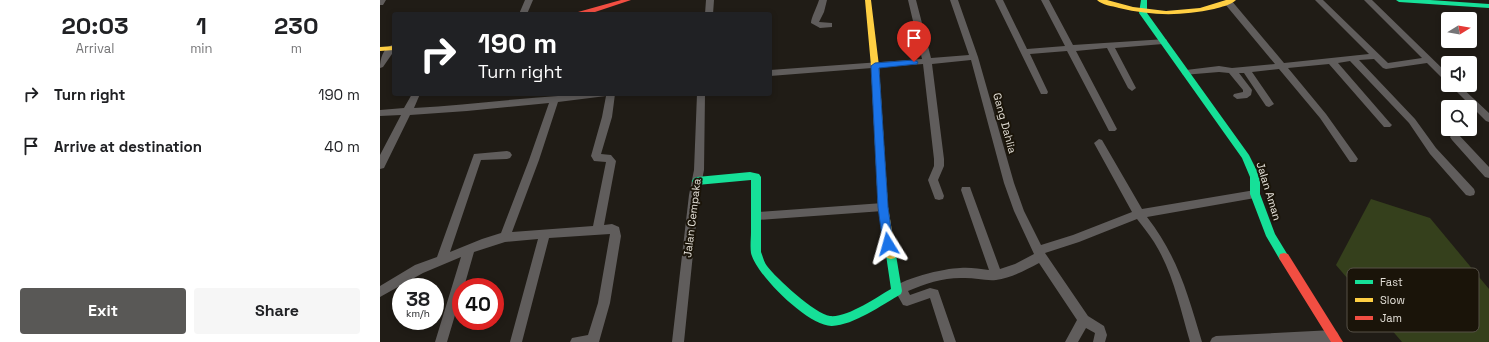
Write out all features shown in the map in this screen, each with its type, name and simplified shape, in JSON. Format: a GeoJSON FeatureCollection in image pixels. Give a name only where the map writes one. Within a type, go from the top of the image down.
{"type":"FeatureCollection","features":[{"type":"Feature","properties":{"kind":"street"},"geometry":{"type":"LineString","coordinates":[[524,12],[529,0]]}},
{"type":"Feature","properties":{"kind":"street"},"geometry":{"type":"LineString","coordinates":[[586,12],[613,2],[628,0]]}},
{"type":"Feature","properties":{"kind":"street"},"geometry":{"type":"LineString","coordinates":[[709,12],[710,0]]}},
{"type":"Feature","properties":{"kind":"street"},"geometry":{"type":"LineString","coordinates":[[823,0],[820,12],[814,22],[818,25],[829,25]]}},
{"type":"Feature","properties":{"kind":"street"},"geometry":{"type":"LineString","coordinates":[[868,0],[875,66],[883,207],[899,290],[907,300],[930,293],[934,294],[950,342]]}},
{"type":"Feature","properties":{"kind":"street"},"geometry":{"type":"LineString","coordinates":[[912,0],[927,61],[939,159],[938,169],[933,180],[939,196]]}},
{"type":"Feature","properties":{"kind":"street","name":"Gang Dahlia"},"geometry":{"type":"LineString","coordinates":[[954,0],[974,57],[1008,183],[1019,211],[1040,253],[1084,320]]}},
{"type":"Feature","properties":{"kind":"street"},"geometry":{"type":"LineString","coordinates":[[998,0],[1044,92]]}},
{"type":"Feature","properties":{"kind":"street"},"geometry":{"type":"LineString","coordinates":[[1045,0],[1071,47],[1088,84],[1112,129]]}},
{"type":"Feature","properties":{"kind":"street"},"geometry":{"type":"LineString","coordinates":[[1100,0],[1143,13],[1191,12],[1230,1],[1323,116],[1353,159]]}},
{"type":"Feature","properties":{"kind":"street"},"geometry":{"type":"LineString","coordinates":[[1143,13],[1144,0]]}},
{"type":"Feature","properties":{"kind":"street"},"geometry":{"type":"LineString","coordinates":[[1319,0],[1375,56],[1388,66],[1428,60]]}},
{"type":"Feature","properties":{"kind":"street"},"geometry":{"type":"LineString","coordinates":[[1368,0],[1441,72]]}},
{"type":"Feature","properties":{"kind":"street"},"geometry":{"type":"LineString","coordinates":[[1399,0],[1489,6]]}},
{"type":"Feature","properties":{"kind":"street","name":"Jalan Aman"},"geometry":{"type":"LineString","coordinates":[[1143,13],[1246,157],[1255,177],[1255,194],[1271,236],[1335,339]]}},
{"type":"Feature","properties":{"kind":"street"},"geometry":{"type":"LineString","coordinates":[[1025,52],[1071,47],[1163,41]]}},
{"type":"Feature","properties":{"kind":"street"},"geometry":{"type":"LineString","coordinates":[[1109,45],[1132,88]]}},
{"type":"Feature","properties":{"kind":"street"},"geometry":{"type":"LineString","coordinates":[[380,49],[392,48]]}},
{"type":"Feature","properties":{"kind":"street"},"geometry":{"type":"LineString","coordinates":[[380,65],[392,49]]}},
{"type":"Feature","properties":{"kind":"street"},"geometry":{"type":"LineString","coordinates":[[1186,73],[1219,69],[1232,71],[1246,70],[1375,56]]}},
{"type":"Feature","properties":{"kind":"street"},"geometry":{"type":"LineString","coordinates":[[772,73],[875,66],[974,57]]}},
{"type":"Feature","properties":{"kind":"street"},"geometry":{"type":"LineString","coordinates":[[1352,58],[1409,117],[1433,150],[1470,192]]}},
{"type":"Feature","properties":{"kind":"street"},"geometry":{"type":"LineString","coordinates":[[1331,60],[1387,125]]}},
{"type":"Feature","properties":{"kind":"street"},"geometry":{"type":"LineString","coordinates":[[1246,70],[1269,104]]}},
{"type":"Feature","properties":{"kind":"street"},"geometry":{"type":"LineString","coordinates":[[1232,71],[1248,90],[1247,95],[1237,96]]}},
{"type":"Feature","properties":{"kind":"street"},"geometry":{"type":"LineString","coordinates":[[1461,92],[1489,118]]}},
{"type":"Feature","properties":{"kind":"street"},"geometry":{"type":"LineString","coordinates":[[380,165],[415,96]]}},
{"type":"Feature","properties":{"kind":"street"},"geometry":{"type":"LineString","coordinates":[[380,113],[554,100],[587,96]]}},
{"type":"Feature","properties":{"kind":"street"},"geometry":{"type":"LineString","coordinates":[[598,229],[611,161],[608,158],[598,159],[596,156],[607,117],[611,96]]}},
{"type":"Feature","properties":{"kind":"street","name":"Jalan Cempaka"},"geometry":{"type":"LineString","coordinates":[[678,342],[700,157],[701,96]]}},
{"type":"Feature","properties":{"kind":"street"},"geometry":{"type":"LineString","coordinates":[[505,237],[534,160],[554,100]]}},
{"type":"Feature","properties":{"kind":"street"},"geometry":{"type":"LineString","coordinates":[[1455,137],[1489,174]]}},
{"type":"Feature","properties":{"kind":"street"},"geometry":{"type":"LineString","coordinates":[[1099,143],[1139,214],[1158,239],[1171,264],[1177,278],[1196,342]]}},
{"type":"Feature","properties":{"kind":"street"},"geometry":{"type":"LineString","coordinates":[[441,261],[477,157],[507,155]]}},
{"type":"Feature","properties":{"kind":"street"},"geometry":{"type":"LineString","coordinates":[[697,180],[722,177],[755,176],[757,183],[756,252],[764,270],[774,282],[814,314],[826,320],[835,321],[867,307],[899,290],[932,277],[964,272],[996,275],[1009,272],[1040,253],[1139,214],[1255,194]]}},
{"type":"Feature","properties":{"kind":"street"},"geometry":{"type":"LineString","coordinates":[[966,190],[996,275]]}},
{"type":"Feature","properties":{"kind":"street"},"geometry":{"type":"LineString","coordinates":[[757,216],[883,207]]}},
{"type":"Feature","properties":{"kind":"street"},"geometry":{"type":"LineString","coordinates":[[380,292],[403,277],[486,242],[505,237],[612,229],[615,230],[616,236],[604,303],[593,341],[576,342]]}},
{"type":"Feature","properties":{"kind":"street"},"geometry":{"type":"LineString","coordinates":[[516,342],[545,234]]}},
{"type":"Feature","properties":{"kind":"street"},"geometry":{"type":"LineString","coordinates":[[441,342],[469,250]]}},
{"type":"Feature","properties":{"kind":"street"},"geometry":{"type":"LineString","coordinates":[[1071,342],[1084,320],[1100,330],[1101,335],[1099,342]]}},
{"type":"Feature","properties":{"kind":"street"},"geometry":{"type":"LineString","coordinates":[[1216,342],[1335,339]]}},
{"type":"Feature","properties":{"kind":"green space"},"geometry":{"type":"Polygon","coordinates":[[[1371,199],[1430,218],[1472,268],[1347,268],[1347,278],[1336,265],[1371,199]]]}},
{"type":"Feature","properties":{"kind":"green space"},"geometry":{"type":"Polygon","coordinates":[[[1479,277],[1489,289],[1489,342],[1402,342],[1393,332],[1479,332],[1479,277]]]}},
{"type":"Feature","properties":{"kind":"traffic: fast"},"geometry":{"type":"LineString","coordinates":[[1144,0],[1143,13],[1246,157],[1255,177],[1255,194],[1271,236],[1284,257]]}},
{"type":"Feature","properties":{"kind":"traffic: fast"},"geometry":{"type":"LineString","coordinates":[[1399,0],[1489,6]]}},
{"type":"Feature","properties":{"kind":"traffic: fast"},"geometry":{"type":"LineString","coordinates":[[697,181],[750,176],[756,177],[756,252],[760,262],[770,277],[786,292],[805,308],[823,319],[830,321],[845,318],[897,291],[891,255]]}},
{"type":"Feature","properties":{"kind":"traffic: slow"},"geometry":{"type":"LineString","coordinates":[[868,0],[875,66],[883,207],[891,255]]}},
{"type":"Feature","properties":{"kind":"traffic: slow"},"geometry":{"type":"LineString","coordinates":[[1100,0],[1133,9],[1166,13],[1200,10],[1233,0]]}},
{"type":"Feature","properties":{"kind":"traffic: slow"},"geometry":{"type":"LineString","coordinates":[[380,49],[392,48]]}},
{"type":"Feature","properties":{"kind":"traffic: jam"},"geometry":{"type":"LineString","coordinates":[[588,12],[628,0]]}},
{"type":"Feature","properties":{"kind":"traffic: jam"},"geometry":{"type":"LineString","coordinates":[[1284,257],[1337,342]]}},
{"type":"Feature","properties":{"kind":"route"},"geometry":{"type":"LineString","coordinates":[[888,244],[883,207],[875,66],[914,62]]}}]}
